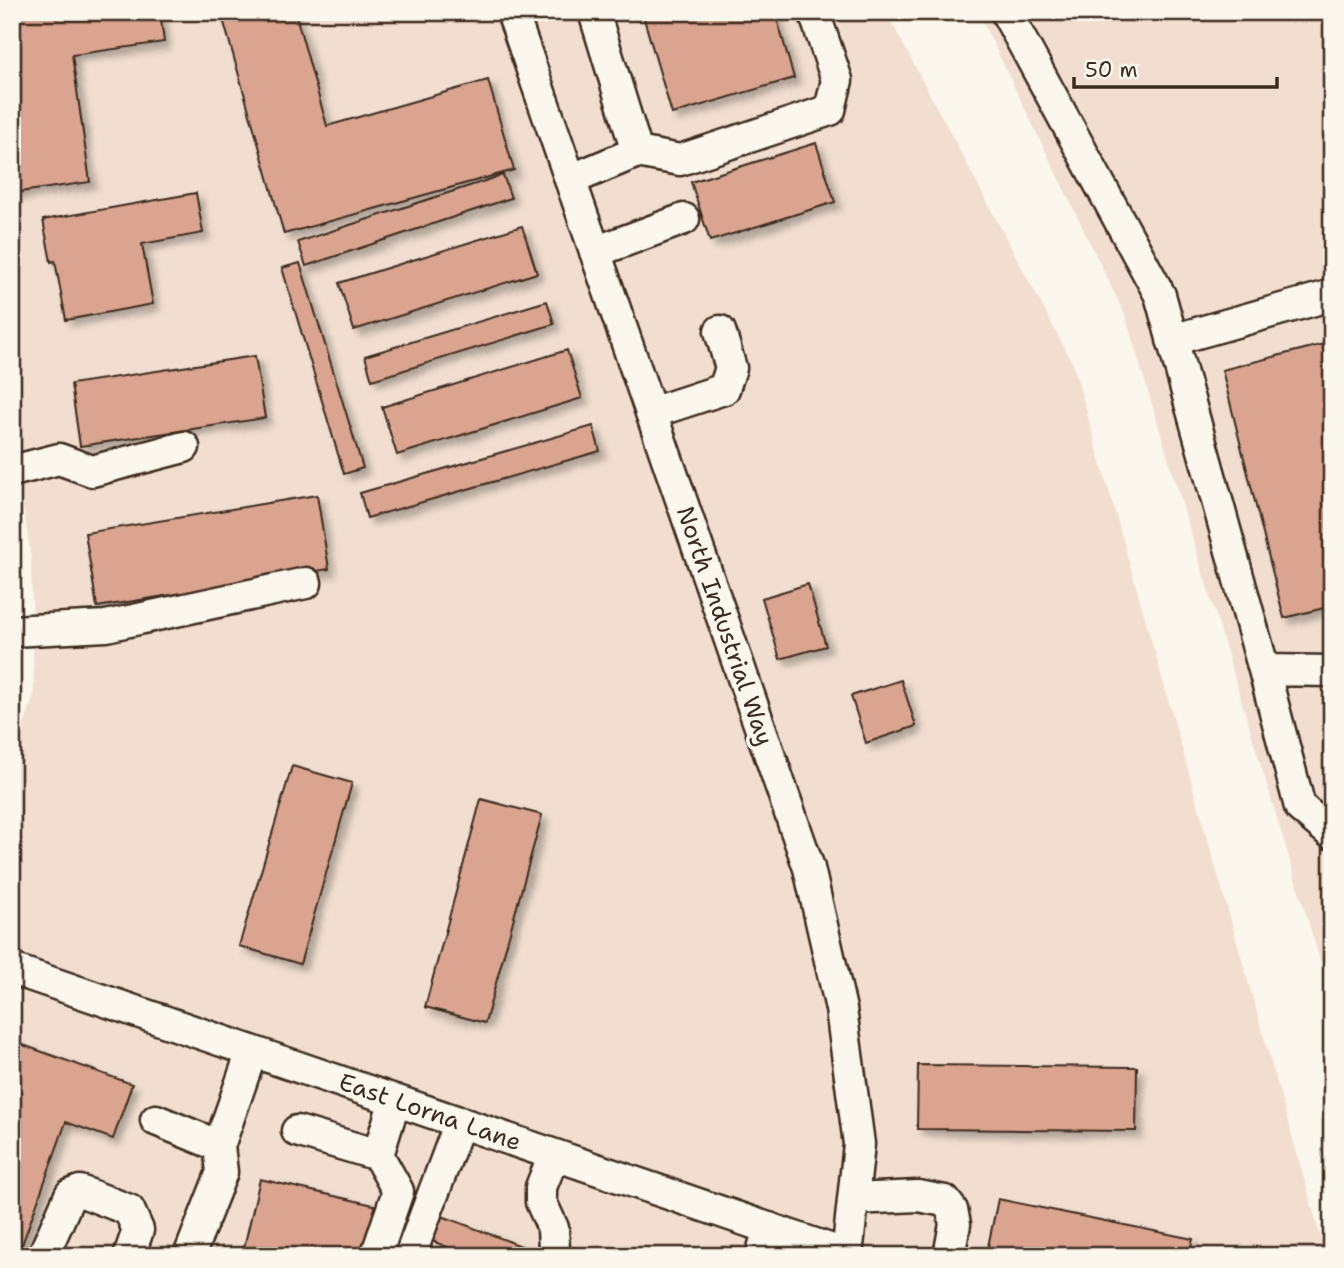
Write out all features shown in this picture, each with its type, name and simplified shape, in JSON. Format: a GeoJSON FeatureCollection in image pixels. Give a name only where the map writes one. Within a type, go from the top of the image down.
{"type":"FeatureCollection","features":[{"type":"Feature","properties":{"kind":"street","name":"North Industrial Way"},"geometry":{"type":"LineString","coordinates":[[512,12],[809,868],[841,1009],[859,1144],[847,1256]]}},
{"type":"Feature","properties":{"kind":"street"},"geometry":{"type":"LineString","coordinates":[[594,12],[638,152]]}},
{"type":"Feature","properties":{"kind":"street"},"geometry":{"type":"LineString","coordinates":[[570,180],[638,152],[680,160],[830,110],[837,80],[814,12]]}},
{"type":"Feature","properties":{"kind":"street"},"geometry":{"type":"LineString","coordinates":[[1006,12],[1160,295],[1300,807],[1332,834]]}},
{"type":"Feature","properties":{"kind":"street"},"geometry":{"type":"LineString","coordinates":[[595,252],[684,219]]}},
{"type":"Feature","properties":{"kind":"street"},"geometry":{"type":"LineString","coordinates":[[1172,340],[1332,295]]}},
{"type":"Feature","properties":{"kind":"street"},"geometry":{"type":"LineString","coordinates":[[651,413],[724,389],[731,368],[720,331]]}},
{"type":"Feature","properties":{"kind":"street"},"geometry":{"type":"LineString","coordinates":[[12,471],[59,459],[92,471],[184,447]]}},
{"type":"Feature","properties":{"kind":"street"},"geometry":{"type":"LineString","coordinates":[[12,631],[106,626],[306,583]]}},
{"type":"Feature","properties":{"kind":"street"},"geometry":{"type":"LineString","coordinates":[[1264,670],[1332,671]]}},
{"type":"Feature","properties":{"kind":"street","name":"East Lorna Lane"},"geometry":{"type":"LineString","coordinates":[[12,968],[554,1155],[765,1242],[847,1256]]}},
{"type":"Feature","properties":{"kind":"street"},"geometry":{"type":"LineString","coordinates":[[189,1256],[222,1172],[219,1146],[252,1051]]}},
{"type":"Feature","properties":{"kind":"street"},"geometry":{"type":"LineString","coordinates":[[378,1155],[395,1100]]}},
{"type":"Feature","properties":{"kind":"street"},"geometry":{"type":"LineString","coordinates":[[156,1120],[219,1146]]}},
{"type":"Feature","properties":{"kind":"street"},"geometry":{"type":"LineString","coordinates":[[410,1256],[460,1122]]}},
{"type":"Feature","properties":{"kind":"street"},"geometry":{"type":"LineString","coordinates":[[297,1132],[378,1155],[398,1191],[376,1256]]}},
{"type":"Feature","properties":{"kind":"street"},"geometry":{"type":"LineString","coordinates":[[552,1256],[553,1228],[541,1202],[541,1187],[554,1155]]}},
{"type":"Feature","properties":{"kind":"street"},"geometry":{"type":"LineString","coordinates":[[43,1256],[70,1195],[80,1191],[130,1210],[138,1230],[129,1256]]}},
{"type":"Feature","properties":{"kind":"street"},"geometry":{"type":"LineString","coordinates":[[854,1199],[918,1196],[945,1201],[952,1210],[955,1223],[949,1256]]}},
{"type":"Feature","properties":{"kind":"shaded area"},"geometry":{"type":"Polygon","coordinates":[[[12,12],[886,12],[1073,364],[1326,1256],[12,1256],[12,763],[34,694],[31,559],[12,427],[12,12]]]}},
{"type":"Feature","properties":{"kind":"shaded area"},"geometry":{"type":"Polygon","coordinates":[[[978,12],[1332,12],[1332,979],[1325,977],[1125,315],[978,12]]]}},
{"type":"Feature","properties":{"kind":"building"},"geometry":{"type":"Polygon","coordinates":[[[160,12],[164,42],[72,55],[90,182],[13,193],[12,14],[160,12]]]}},
{"type":"Feature","properties":{"kind":"building"},"geometry":{"type":"Polygon","coordinates":[[[221,12],[295,12],[327,126],[488,80],[514,170],[284,234],[221,12]]]}},
{"type":"Feature","properties":{"kind":"building"},"geometry":{"type":"Polygon","coordinates":[[[642,12],[775,12],[794,78],[672,114],[642,12]]]}},
{"type":"Feature","properties":{"kind":"building"},"geometry":{"type":"Polygon","coordinates":[[[816,143],[835,202],[710,241],[691,182],[816,143]]]}},
{"type":"Feature","properties":{"kind":"building"},"geometry":{"type":"Polygon","coordinates":[[[503,175],[511,198],[306,266],[298,242],[503,175]]]}},
{"type":"Feature","properties":{"kind":"building"},"geometry":{"type":"Polygon","coordinates":[[[196,193],[203,233],[142,244],[153,304],[66,320],[55,261],[51,262],[43,220],[196,193]]]}},
{"type":"Feature","properties":{"kind":"building"},"geometry":{"type":"Polygon","coordinates":[[[522,226],[537,273],[354,330],[339,283],[522,226]]]}},
{"type":"Feature","properties":{"kind":"building"},"geometry":{"type":"Polygon","coordinates":[[[300,263],[363,468],[344,474],[282,268],[300,263]]]}},
{"type":"Feature","properties":{"kind":"building"},"geometry":{"type":"Polygon","coordinates":[[[547,301],[554,324],[372,380],[365,356],[547,301]]]}},
{"type":"Feature","properties":{"kind":"building"},"geometry":{"type":"Polygon","coordinates":[[[1324,344],[1332,373],[1332,606],[1284,618],[1222,370],[1324,344]]]}},
{"type":"Feature","properties":{"kind":"building"},"geometry":{"type":"Polygon","coordinates":[[[567,350],[582,398],[397,455],[382,407],[567,350]]]}},
{"type":"Feature","properties":{"kind":"building"},"geometry":{"type":"Polygon","coordinates":[[[255,356],[265,418],[80,446],[71,384],[255,356]]]}},
{"type":"Feature","properties":{"kind":"building"},"geometry":{"type":"Polygon","coordinates":[[[593,426],[600,451],[367,518],[360,493],[593,426]]]}},
{"type":"Feature","properties":{"kind":"building"},"geometry":{"type":"Polygon","coordinates":[[[317,495],[329,569],[97,607],[85,533],[317,495]]]}},
{"type":"Feature","properties":{"kind":"building"},"geometry":{"type":"Polygon","coordinates":[[[808,584],[826,646],[780,659],[762,598],[808,584]]]}},
{"type":"Feature","properties":{"kind":"building"},"geometry":{"type":"Polygon","coordinates":[[[901,680],[916,726],[866,743],[851,696],[901,680]]]}},
{"type":"Feature","properties":{"kind":"building"},"geometry":{"type":"Polygon","coordinates":[[[292,766],[352,783],[300,964],[239,946],[292,766]]]}},
{"type":"Feature","properties":{"kind":"building"},"geometry":{"type":"Polygon","coordinates":[[[481,799],[542,815],[485,1023],[425,1007],[481,799]]]}},
{"type":"Feature","properties":{"kind":"building"},"geometry":{"type":"Polygon","coordinates":[[[12,1041],[132,1084],[113,1139],[66,1122],[18,1256],[12,1256],[12,1041]]]}},
{"type":"Feature","properties":{"kind":"building"},"geometry":{"type":"Polygon","coordinates":[[[918,1065],[1137,1067],[1136,1131],[917,1129],[918,1065]]]}},
{"type":"Feature","properties":{"kind":"building"},"geometry":{"type":"Polygon","coordinates":[[[260,1179],[378,1206],[367,1256],[242,1256],[260,1179]]]}},
{"type":"Feature","properties":{"kind":"building"},"geometry":{"type":"Polygon","coordinates":[[[998,1199],[1193,1239],[1189,1256],[986,1256],[998,1199]]]}},
{"type":"Feature","properties":{"kind":"building"},"geometry":{"type":"Polygon","coordinates":[[[442,1216],[540,1253],[539,1256],[470,1256],[432,1241],[442,1216]]]}}]}
